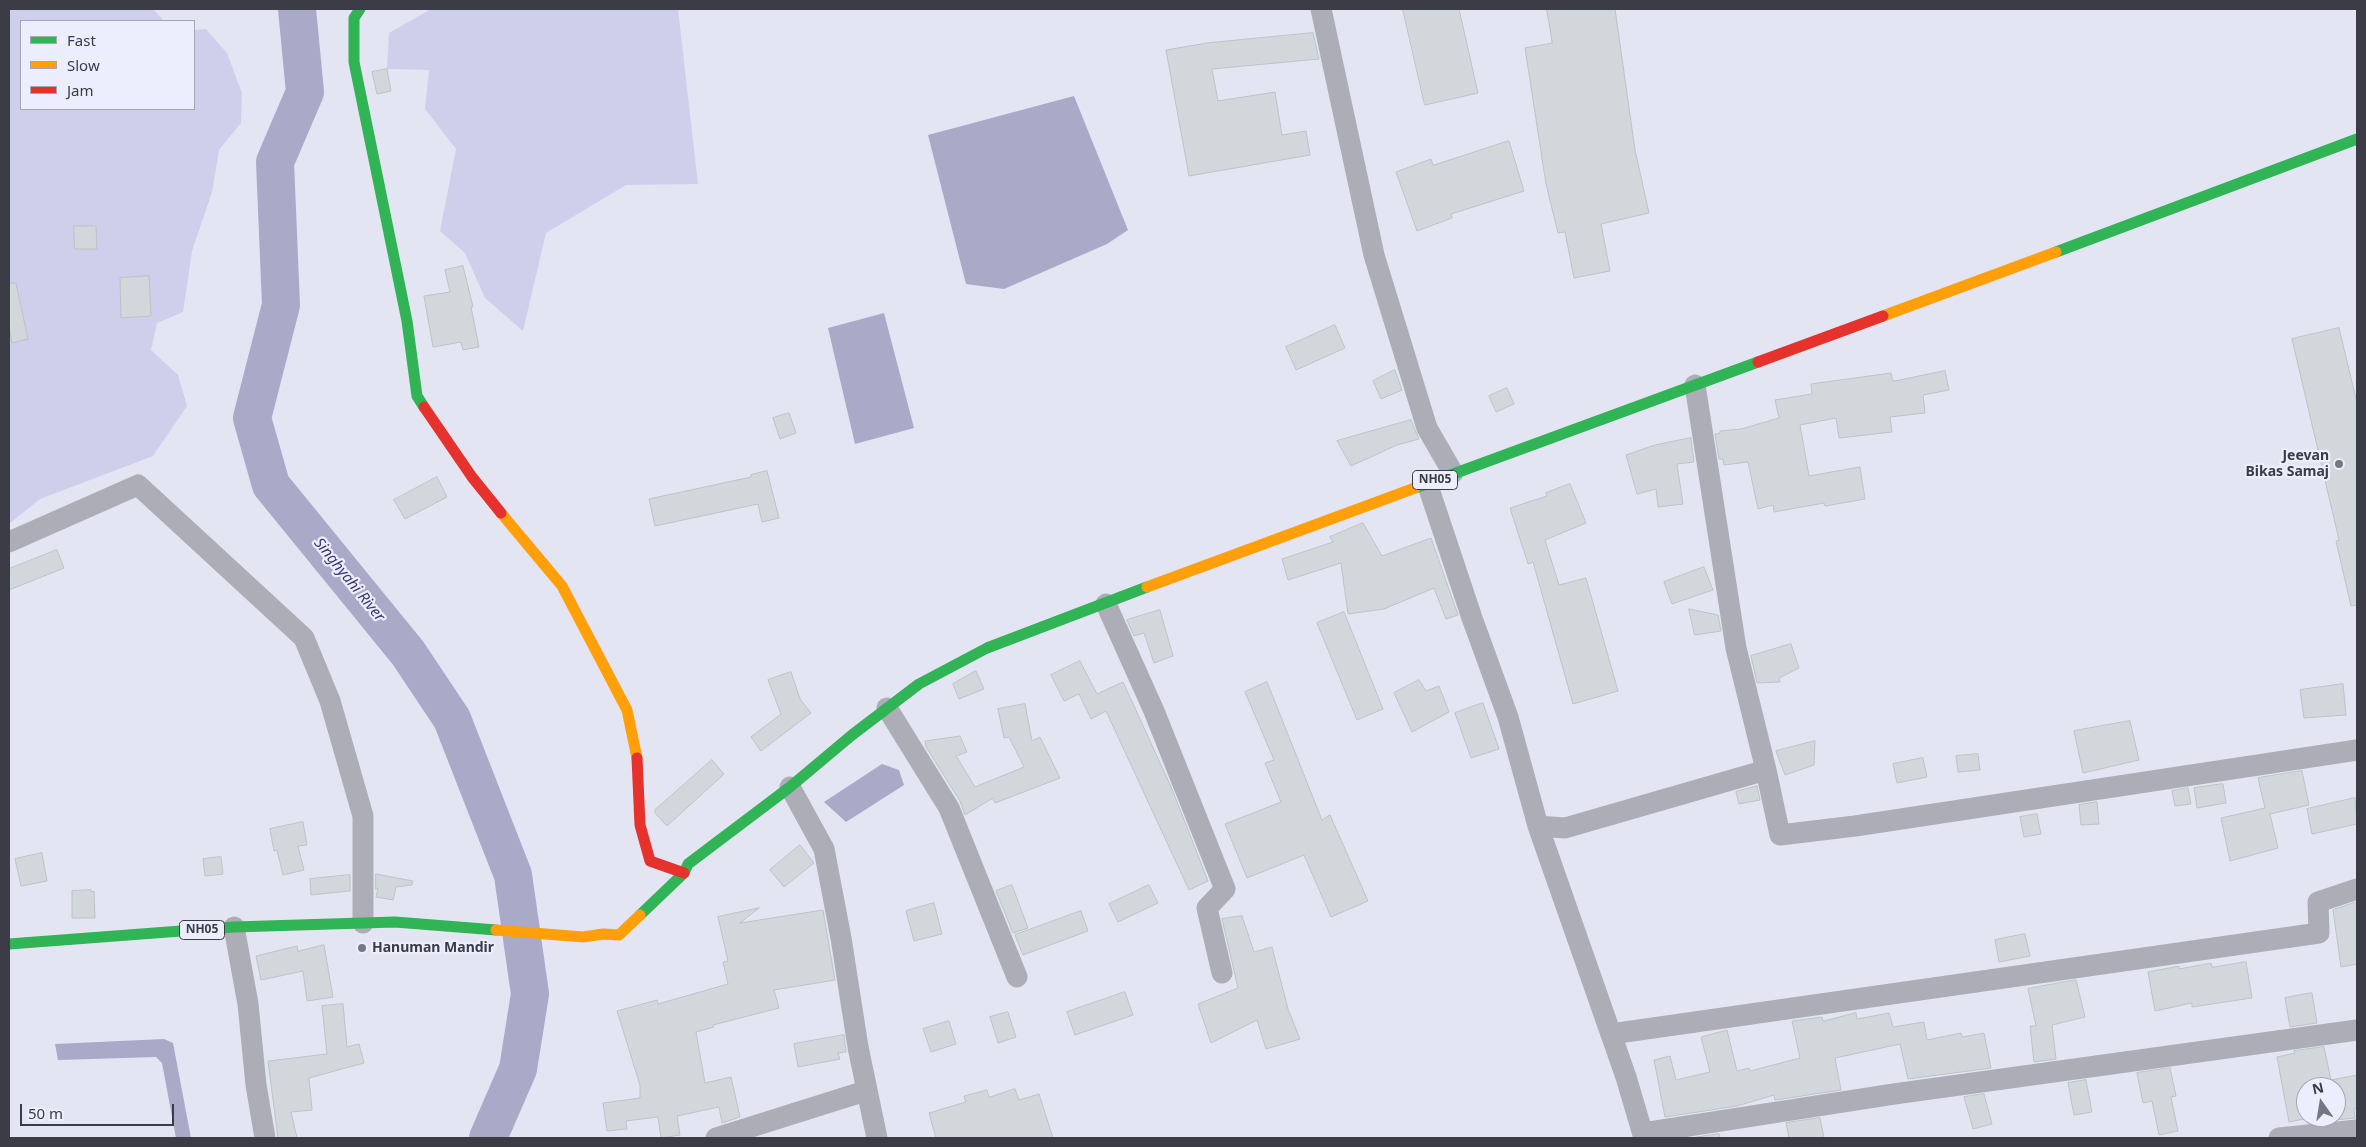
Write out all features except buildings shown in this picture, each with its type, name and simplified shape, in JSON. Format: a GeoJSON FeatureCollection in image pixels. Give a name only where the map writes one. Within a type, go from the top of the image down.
{"type":"FeatureCollection","features":[{"type":"Feature","properties":{"kind":"main road"},"geometry":{"type":"LineString","coordinates":[[360,9],[354,18],[354,62],[407,321],[416,396],[472,476],[562,586],[626,710],[638,762],[640,825],[650,862],[684,873]]}},
{"type":"Feature","properties":{"kind":"main road","name":"NH05"},"geometry":{"type":"LineString","coordinates":[[9,944],[234,927],[395,922],[583,937],[603,934],[619,935],[684,873],[688,864],[790,787],[887,708],[919,684],[987,648],[1223,558],[2357,139]]}},
{"type":"Feature","properties":{"kind":"street"},"geometry":{"type":"LineString","coordinates":[[1321,9],[1374,255],[1427,428],[1453,473]]}},
{"type":"Feature","properties":{"kind":"street"},"geometry":{"type":"LineString","coordinates":[[1695,385],[1736,648],[1780,835],[1875,823],[2357,750]]}},
{"type":"Feature","properties":{"kind":"street"},"geometry":{"type":"LineString","coordinates":[[1427,483],[1472,618],[1508,717],[1538,826],[1611,1034],[1643,1136],[1894,1094],[2357,1030]]}},
{"type":"Feature","properties":{"kind":"street"},"geometry":{"type":"LineString","coordinates":[[9,542],[138,485],[304,638],[330,701],[364,816],[363,923]]}},
{"type":"Feature","properties":{"kind":"street"},"geometry":{"type":"LineString","coordinates":[[1106,604],[1154,711],[1225,888],[1207,908],[1222,973]]}},
{"type":"Feature","properties":{"kind":"street"},"geometry":{"type":"LineString","coordinates":[[887,708],[949,808],[1017,978]]}},
{"type":"Feature","properties":{"kind":"street"},"geometry":{"type":"LineString","coordinates":[[1538,826],[1565,828],[1766,770]]}},
{"type":"Feature","properties":{"kind":"street"},"geometry":{"type":"LineString","coordinates":[[790,787],[824,849],[841,938],[858,1047],[877,1138]]}},
{"type":"Feature","properties":{"kind":"street"},"geometry":{"type":"LineString","coordinates":[[1611,1034],[2319,933],[2318,902],[2357,889]]}},
{"type":"Feature","properties":{"kind":"street"},"geometry":{"type":"LineString","coordinates":[[234,927],[248,1004],[256,1086],[265,1138]]}},
{"type":"Feature","properties":{"kind":"street"},"geometry":{"type":"LineString","coordinates":[[716,1138],[858,1093],[868,1095]]}},
{"type":"Feature","properties":{"kind":"street"},"geometry":{"type":"LineString","coordinates":[[2279,1138],[2357,1130]]}},
{"type":"Feature","properties":{"kind":"shaded area"},"geometry":{"type":"Polygon","coordinates":[[[9,9],[153,9],[163,20],[20,20],[20,110],[195,110],[195,30],[206,29],[227,53],[242,93],[241,123],[219,150],[212,192],[192,251],[183,312],[157,323],[151,350],[178,375],[187,406],[153,456],[40,499],[9,524],[9,9]]]}},
{"type":"Feature","properties":{"kind":"shaded area"},"geometry":{"type":"Polygon","coordinates":[[[431,9],[678,9],[698,184],[626,185],[546,233],[523,331],[485,298],[465,253],[440,231],[456,149],[425,109],[429,70],[387,69],[389,33],[431,9]]]}},
{"type":"Feature","properties":{"kind":"shaded area"},"geometry":{"type":"Polygon","coordinates":[[[1074,96],[1128,230],[1107,244],[1004,289],[966,284],[928,135],[1074,96]]]}},
{"type":"Feature","properties":{"kind":"shaded area"},"geometry":{"type":"Polygon","coordinates":[[[884,313],[914,428],[855,444],[828,328],[884,313]]]}},
{"type":"Feature","properties":{"kind":"shaded area"},"geometry":{"type":"Polygon","coordinates":[[[882,764],[899,770],[904,785],[846,822],[824,802],[882,764]]]}},
{"type":"Feature","properties":{"kind":"shaded area"},"geometry":{"type":"Polygon","coordinates":[[[164,1039],[173,1043],[191,1138],[176,1138],[162,1063],[156,1057],[58,1060],[55,1044],[164,1039]]]}},
{"type":"Feature","properties":{"kind":"waterway","name":"Singhyahi River"},"geometry":{"type":"LineString","coordinates":[[297,9],[305,92],[275,162],[281,305],[252,418],[271,485],[408,653],[452,719],[513,875],[530,994],[518,1069],[488,1138]]}},
{"type":"Feature","properties":{"kind":"traffic: fast"},"geometry":{"type":"LineString","coordinates":[[360,9],[354,18],[354,62],[407,321],[417,396],[424,407]]}},
{"type":"Feature","properties":{"kind":"traffic: fast"},"geometry":{"type":"LineString","coordinates":[[2056,252],[2357,139]]}},
{"type":"Feature","properties":{"kind":"traffic: fast"},"geometry":{"type":"LineString","coordinates":[[1415,488],[1758,362]]}},
{"type":"Feature","properties":{"kind":"traffic: fast"},"geometry":{"type":"LineString","coordinates":[[640,915],[684,873],[688,864],[790,787],[852,735],[919,684],[987,648],[1147,587]]}},
{"type":"Feature","properties":{"kind":"traffic: fast"},"geometry":{"type":"LineString","coordinates":[[9,944],[234,927],[395,922],[496,930]]}},
{"type":"Feature","properties":{"kind":"traffic: slow"},"geometry":{"type":"LineString","coordinates":[[1883,316],[2056,252]]}},
{"type":"Feature","properties":{"kind":"traffic: slow"},"geometry":{"type":"LineString","coordinates":[[1147,587],[1415,488]]}},
{"type":"Feature","properties":{"kind":"traffic: slow"},"geometry":{"type":"LineString","coordinates":[[501,513],[562,586],[627,710],[637,758]]}},
{"type":"Feature","properties":{"kind":"traffic: slow"},"geometry":{"type":"LineString","coordinates":[[496,930],[583,937],[603,934],[619,935],[640,915]]}},
{"type":"Feature","properties":{"kind":"traffic: jam"},"geometry":{"type":"LineString","coordinates":[[1758,362],[1883,316]]}},
{"type":"Feature","properties":{"kind":"traffic: jam"},"geometry":{"type":"LineString","coordinates":[[424,407],[472,477],[501,513]]}},
{"type":"Feature","properties":{"kind":"traffic: jam"},"geometry":{"type":"LineString","coordinates":[[637,758],[640,825],[650,861],[684,873]]}},
{"type":"Feature","properties":{"kind":"place","name":"Jeevan Bikas Samaj"},"geometry":{"type":"Point","coordinates":[2339,464]}},
{"type":"Feature","properties":{"kind":"place","name":"Hanuman Mandir"},"geometry":{"type":"Point","coordinates":[362,948]}}]}
